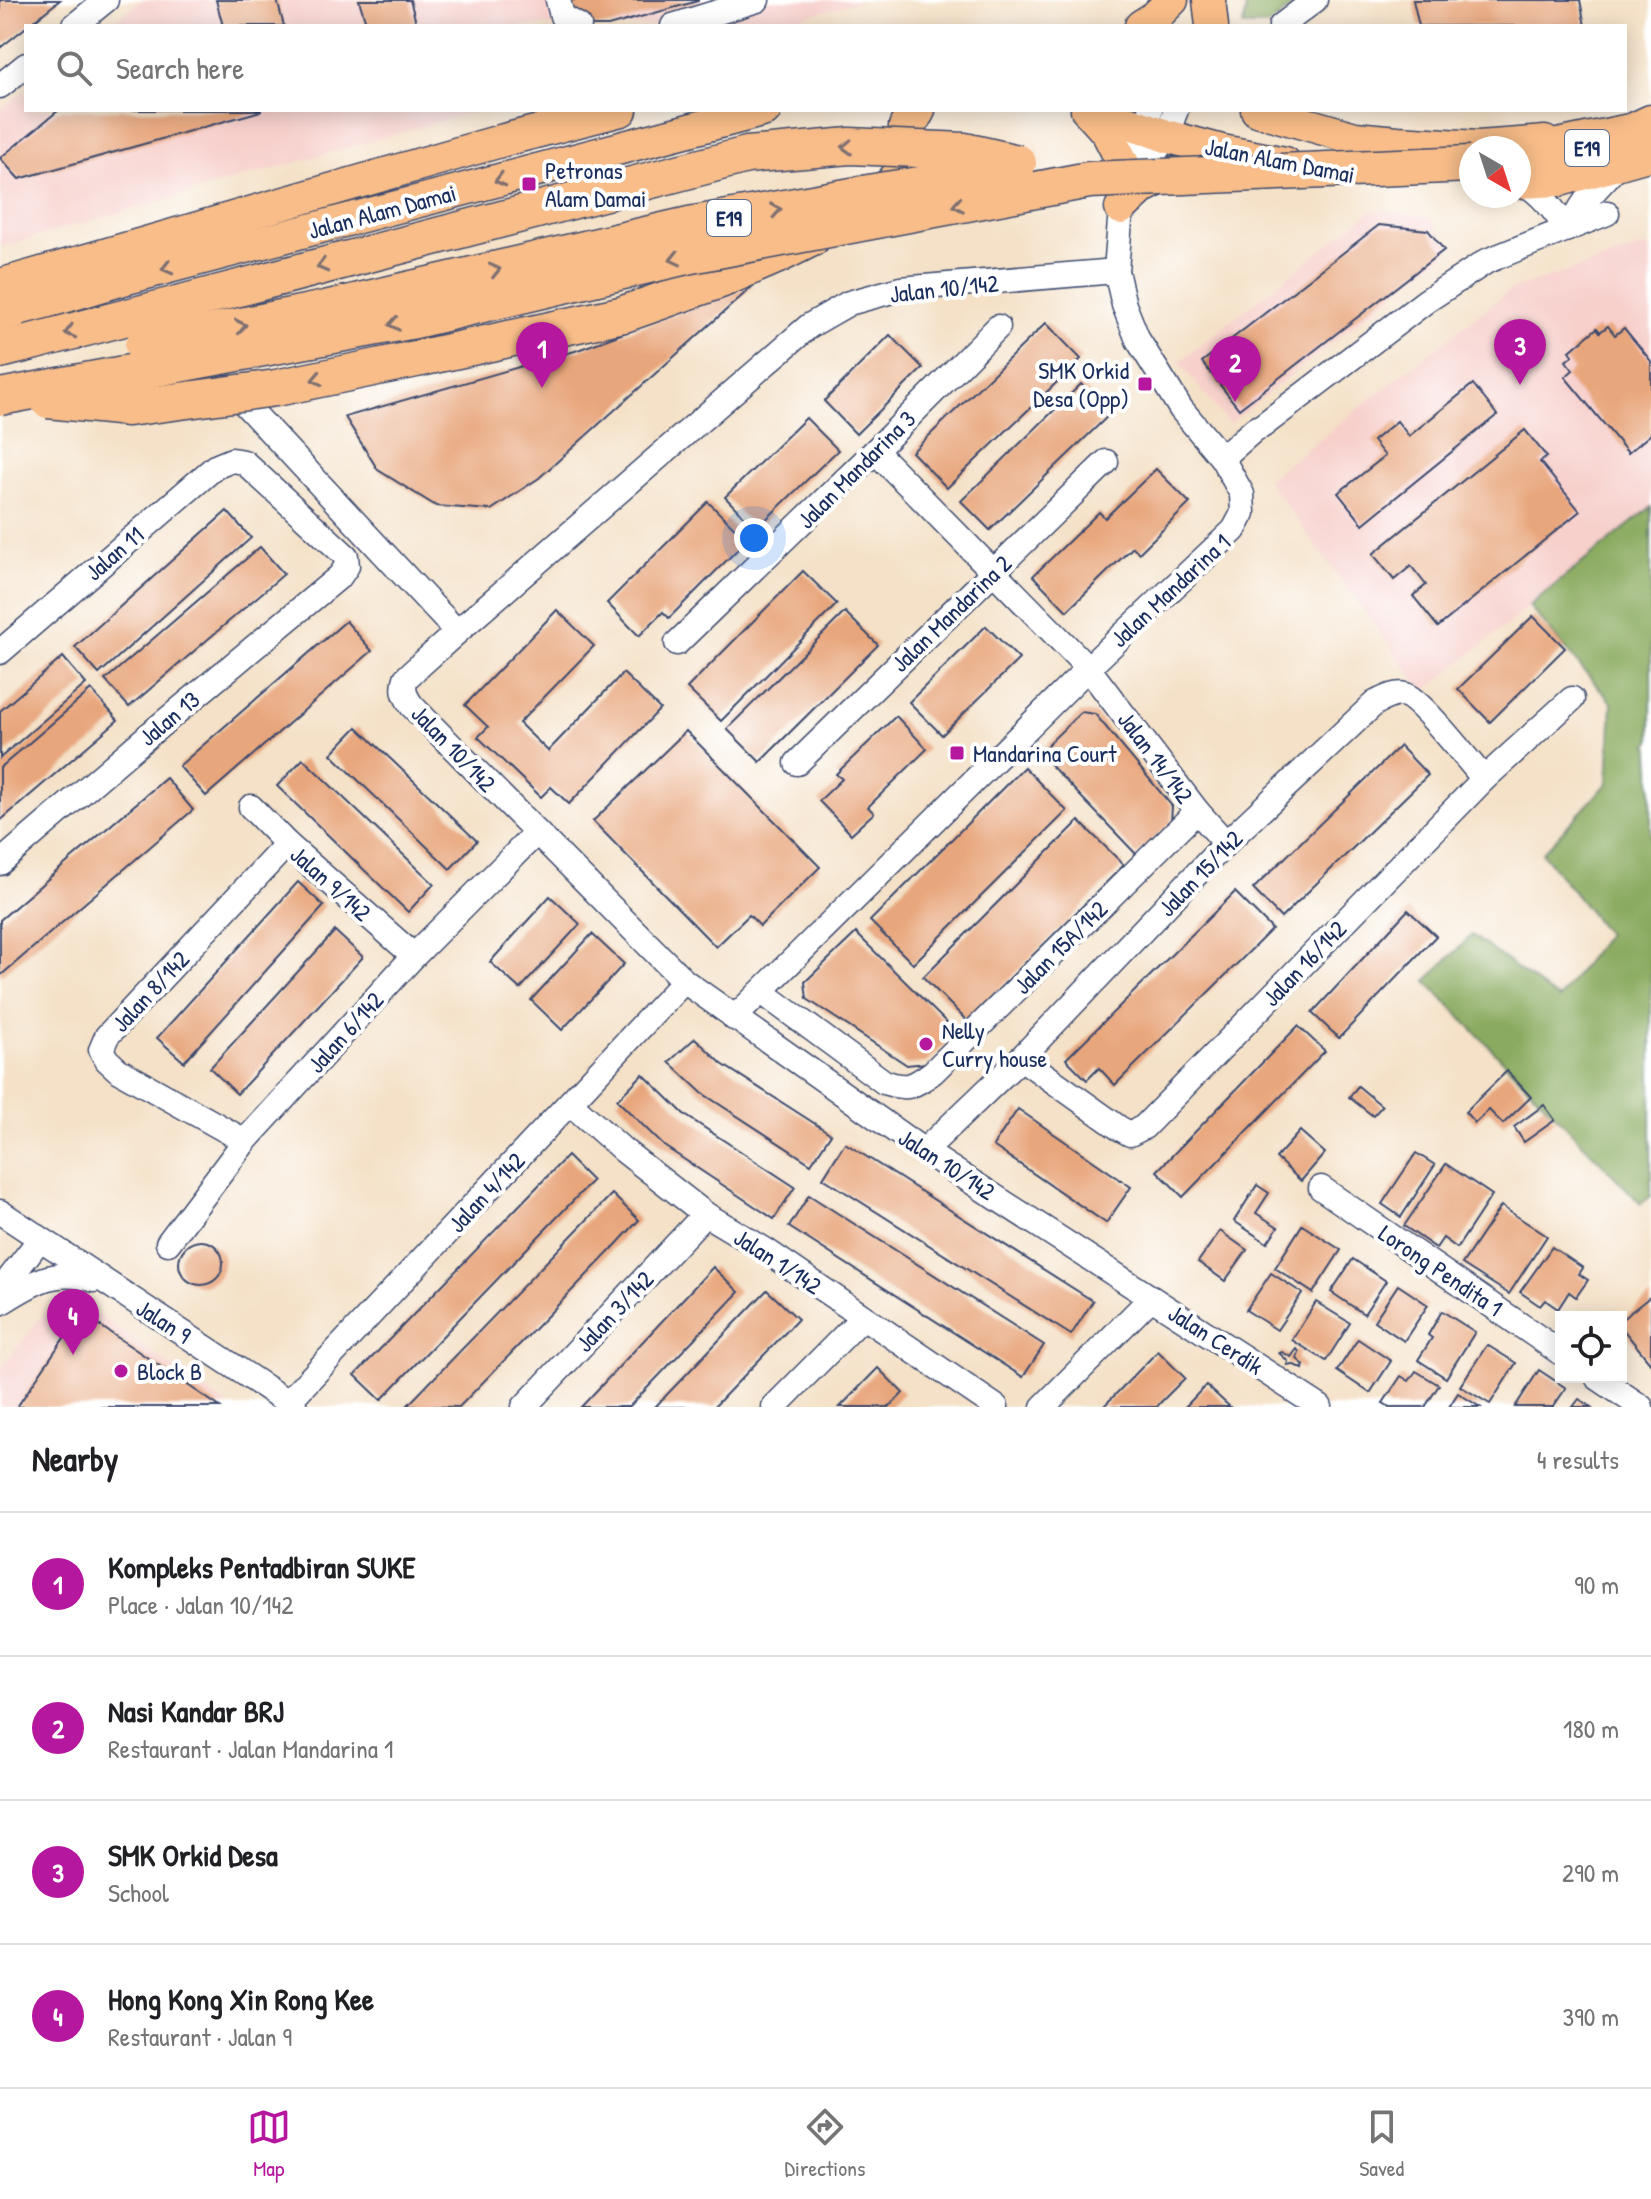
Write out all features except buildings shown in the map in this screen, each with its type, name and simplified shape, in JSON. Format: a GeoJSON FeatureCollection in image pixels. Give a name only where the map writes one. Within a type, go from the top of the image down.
{"type":"FeatureCollection","features":[{"type":"Feature","properties":{"kind":"highway"},"geometry":{"type":"LineString","coordinates":[[2,390],[128,408],[276,388],[624,314],[720,280],[780,254],[877,201],[903,173],[907,127],[916,112]]}},
{"type":"Feature","properties":{"kind":"highway","name":"E19"},"geometry":{"type":"LineString","coordinates":[[1531,166],[1651,123]]}},
{"type":"Feature","properties":{"kind":"highway","name":"E19"},"geometry":{"type":"LineString","coordinates":[[1531,167],[1651,131]]}},
{"type":"Feature","properties":{"kind":"highway"},"geometry":{"type":"LineString","coordinates":[[0,350],[747,155],[850,146],[965,151],[1089,180]]}},
{"type":"Feature","properties":{"kind":"highway","name":"E19"},"geometry":{"type":"LineString","coordinates":[[2,390],[325,309],[689,225],[886,190],[1086,160],[1459,156]]}},
{"type":"Feature","properties":{"kind":"highway","name":"E19"},"geometry":{"type":"LineString","coordinates":[[2,390],[415,320],[691,255],[1089,180],[1459,165]]}},
{"type":"Feature","properties":{"kind":"main road"},"geometry":{"type":"LineString","coordinates":[[1144,24],[1172,0]]}},
{"type":"Feature","properties":{"kind":"main road"},"geometry":{"type":"LineString","coordinates":[[1207,0],[1212,24]]}},
{"type":"Feature","properties":{"kind":"main road","name":"Jalan Alam Damai"},"geometry":{"type":"LineString","coordinates":[[0,316],[119,266],[437,159],[613,112]]}},
{"type":"Feature","properties":{"kind":"main road","name":"Jalan Alam Damai"},"geometry":{"type":"LineString","coordinates":[[0,285],[119,266],[757,112]]}},
{"type":"Feature","properties":{"kind":"main road"},"geometry":{"type":"LineString","coordinates":[[1089,112],[1107,132],[1128,173]]}},
{"type":"Feature","properties":{"kind":"main road","name":"Jalan Alam Damai"},"geometry":{"type":"LineString","coordinates":[[1107,112],[1159,121],[1222,151],[1347,175],[1459,180]]}},
{"type":"Feature","properties":{"kind":"main road","name":"Jalan Alam Damai"},"geometry":{"type":"LineString","coordinates":[[1264,112],[1355,138],[1478,147],[1559,141],[1651,116]]}},
{"type":"Feature","properties":{"kind":"main road"},"geometry":{"type":"LineString","coordinates":[[1121,208],[1143,187],[1222,151]]}},
{"type":"Feature","properties":{"kind":"main road"},"geometry":{"type":"LineString","coordinates":[[1531,173],[1560,180],[1651,154]]}},
{"type":"Feature","properties":{"kind":"street"},"geometry":{"type":"LineString","coordinates":[[76,24],[106,0]]}},
{"type":"Feature","properties":{"kind":"street"},"geometry":{"type":"LineString","coordinates":[[558,0],[562,16],[576,24]]}},
{"type":"Feature","properties":{"kind":"street"},"geometry":{"type":"LineString","coordinates":[[679,24],[757,0]]}},
{"type":"Feature","properties":{"kind":"street"},"geometry":{"type":"LineString","coordinates":[[1173,24],[1179,0]]}},
{"type":"Feature","properties":{"kind":"street"},"geometry":{"type":"LineString","coordinates":[[1201,24],[1207,0]]}},
{"type":"Feature","properties":{"kind":"street"},"geometry":{"type":"LineString","coordinates":[[1284,24],[1315,0]]}},
{"type":"Feature","properties":{"kind":"street"},"geometry":{"type":"LineString","coordinates":[[0,86],[24,67]]}},
{"type":"Feature","properties":{"kind":"street","name":"Jalan Mandarina 1"},"geometry":{"type":"LineString","coordinates":[[734,1018],[1088,668],[1234,530],[1243,513],[1242,494],[1222,458],[1181,409],[1138,340],[1124,305],[1116,271],[1121,208],[1128,173],[1159,121]]}},
{"type":"Feature","properties":{"kind":"street","name":"Jalan Mandarina 1"},"geometry":{"type":"LineString","coordinates":[[1121,208],[1159,121]]}},
{"type":"Feature","properties":{"kind":"street"},"geometry":{"type":"LineString","coordinates":[[1567,229],[1587,199],[1620,163]]}},
{"type":"Feature","properties":{"kind":"street"},"geometry":{"type":"LineString","coordinates":[[1531,184],[1567,229]]}},
{"type":"Feature","properties":{"kind":"street"},"geometry":{"type":"LineString","coordinates":[[1222,458],[1255,429],[1434,295],[1487,261],[1607,213]]}},
{"type":"Feature","properties":{"kind":"street"},"geometry":{"type":"LineString","coordinates":[[119,266],[457,632]]}},
{"type":"Feature","properties":{"kind":"street","name":"Jalan 10/142"},"geometry":{"type":"LineString","coordinates":[[1116,271],[900,289],[849,303],[809,326],[457,632],[406,678],[403,688],[412,706],[684,981],[924,1151],[1151,1298]]}},
{"type":"Feature","properties":{"kind":"street","name":"Jalan Mandarina 3"},"geometry":{"type":"LineString","coordinates":[[677,643],[998,327]]}},
{"type":"Feature","properties":{"kind":"street"},"geometry":{"type":"LineString","coordinates":[[875,451],[1088,668]]}},
{"type":"Feature","properties":{"kind":"street","name":"Jalan 11"},"geometry":{"type":"LineString","coordinates":[[0,652],[215,467],[232,460],[244,462],[339,547],[346,556],[347,566],[340,576]]}},
{"type":"Feature","properties":{"kind":"street","name":"Jalan Mandarina 2"},"geometry":{"type":"LineString","coordinates":[[797,763],[1106,462]]}},
{"type":"Feature","properties":{"kind":"street","name":"Jalan 13"},"geometry":{"type":"LineString","coordinates":[[0,863],[340,576]]}},
{"type":"Feature","properties":{"kind":"street","name":"Jalan 14/142"},"geometry":{"type":"LineString","coordinates":[[1088,668],[1197,811],[1226,843]]}},
{"type":"Feature","properties":{"kind":"street","name":"Jalan 15/142"},"geometry":{"type":"LineString","coordinates":[[924,1151],[1021,1058],[1226,843],[1375,703],[1392,695],[1406,695],[1420,705],[1484,779]]}},
{"type":"Feature","properties":{"kind":"street","name":"Jalan 16/142"},"geometry":{"type":"LineString","coordinates":[[1021,1058],[1119,1128],[1130,1134],[1144,1127],[1484,779],[1572,699]]}},
{"type":"Feature","properties":{"kind":"street","name":"Jalan 9/142"},"geometry":{"type":"LineString","coordinates":[[251,807],[287,844],[414,956]]}},
{"type":"Feature","properties":{"kind":"street","name":"Jalan 15A/142"},"geometry":{"type":"LineString","coordinates":[[762,992],[884,1082],[900,1088],[917,1085],[1197,811]]}},
{"type":"Feature","properties":{"kind":"street","name":"Jalan 6/142"},"geometry":{"type":"LineString","coordinates":[[168,1243],[245,1141],[414,956],[536,833]]}},
{"type":"Feature","properties":{"kind":"street","name":"Jalan 8/142"},"geometry":{"type":"LineString","coordinates":[[245,1141],[118,1070],[101,1050],[107,1036],[287,844]]}},
{"type":"Feature","properties":{"kind":"street","name":"Jalan 4/142"},"geometry":{"type":"LineString","coordinates":[[291,1404],[684,981]]}},
{"type":"Feature","properties":{"kind":"street","name":"Jalan 1/142"},"geometry":{"type":"LineString","coordinates":[[570,1103],[623,1150],[705,1214],[765,1250],[996,1407]]}},
{"type":"Feature","properties":{"kind":"street","name":"Lorong Pendita 1"},"geometry":{"type":"LineString","coordinates":[[1321,1188],[1555,1349]]}},
{"type":"Feature","properties":{"kind":"street","name":"Jalan 9"},"geometry":{"type":"LineString","coordinates":[[0,1212],[291,1404]]}},
{"type":"Feature","properties":{"kind":"street","name":"Jalan 3/142"},"geometry":{"type":"LineString","coordinates":[[524,1407],[705,1214]]}},
{"type":"Feature","properties":{"kind":"street"},"geometry":{"type":"LineString","coordinates":[[0,1291],[40,1239]]}},
{"type":"Feature","properties":{"kind":"street"},"geometry":{"type":"LineString","coordinates":[[0,1303],[39,1280],[57,1275],[78,1275],[108,1284]]}},
{"type":"Feature","properties":{"kind":"street"},"geometry":{"type":"LineString","coordinates":[[1043,1407],[1151,1298]]}},
{"type":"Feature","properties":{"kind":"street","name":"Jalan Cerdik"},"geometry":{"type":"LineString","coordinates":[[1151,1298],[1290,1399],[1320,1407]]}},
{"type":"Feature","properties":{"kind":"street"},"geometry":{"type":"LineString","coordinates":[[774,1407],[862,1318]]}},
{"type":"Feature","properties":{"kind":"street"},"geometry":{"type":"LineString","coordinates":[[1606,1383],[1641,1407]]}},
{"type":"Feature","properties":{"kind":"shaded area"},"geometry":{"type":"Polygon","coordinates":[[[141,0],[862,0],[778,24],[111,24],[141,0]]]}},
{"type":"Feature","properties":{"kind":"shaded area"},"geometry":{"type":"Polygon","coordinates":[[[24,92],[24,112],[472,112],[0,247],[0,110],[24,92]]]}},
{"type":"Feature","properties":{"kind":"shaded area"},"geometry":{"type":"Polygon","coordinates":[[[1372,210],[1429,217],[1452,248],[1229,424],[1179,362],[1372,210]]]}},
{"type":"Feature","properties":{"kind":"shaded area"},"geometry":{"type":"Polygon","coordinates":[[[1647,246],[1651,253],[1651,507],[1424,692],[1267,480],[1510,290],[1647,246]]]}},
{"type":"Feature","properties":{"kind":"shaded area"},"geometry":{"type":"Polygon","coordinates":[[[78,1301],[229,1407],[0,1407],[0,1369],[48,1308],[78,1301]]]}},
{"type":"Feature","properties":{"kind":"green space"},"geometry":{"type":"Polygon","coordinates":[[[1247,0],[1301,0],[1270,24],[1243,24],[1247,0]]]}},
{"type":"Feature","properties":{"kind":"green space"},"geometry":{"type":"Polygon","coordinates":[[[1651,507],[1651,1196],[1641,1204],[1426,981],[1472,935],[1558,999],[1607,934],[1542,853],[1608,783],[1612,703],[1529,606],[1651,507]]]}},
{"type":"Feature","properties":{"kind":"place","name":"Petronas Alam Damai"},"geometry":{"type":"Point","coordinates":[529,184]}},
{"type":"Feature","properties":{"kind":"place","name":"SMK Orkid Desa (Opp)"},"geometry":{"type":"Point","coordinates":[1145,384]}},
{"type":"Feature","properties":{"kind":"place","name":"SMK Orkid Desa"},"geometry":{"type":"Point","coordinates":[1520,385]}},
{"type":"Feature","properties":{"kind":"place","name":"Kompleks Pentadbiran SUKE"},"geometry":{"type":"Point","coordinates":[542,388]}},
{"type":"Feature","properties":{"kind":"place","name":"Nasi Kandar BRJ"},"geometry":{"type":"Point","coordinates":[1235,402]}},
{"type":"Feature","properties":{"kind":"place","name":"Mandarina Court"},"geometry":{"type":"Point","coordinates":[957,753]}},
{"type":"Feature","properties":{"kind":"place","name":"Nelly Curry house"},"geometry":{"type":"Point","coordinates":[926,1044]}},
{"type":"Feature","properties":{"kind":"place","name":"Hong Kong Xin Rong Kee"},"geometry":{"type":"Point","coordinates":[73,1355]}},
{"type":"Feature","properties":{"kind":"place","name":"Block B"},"geometry":{"type":"Point","coordinates":[121,1371]}}]}
